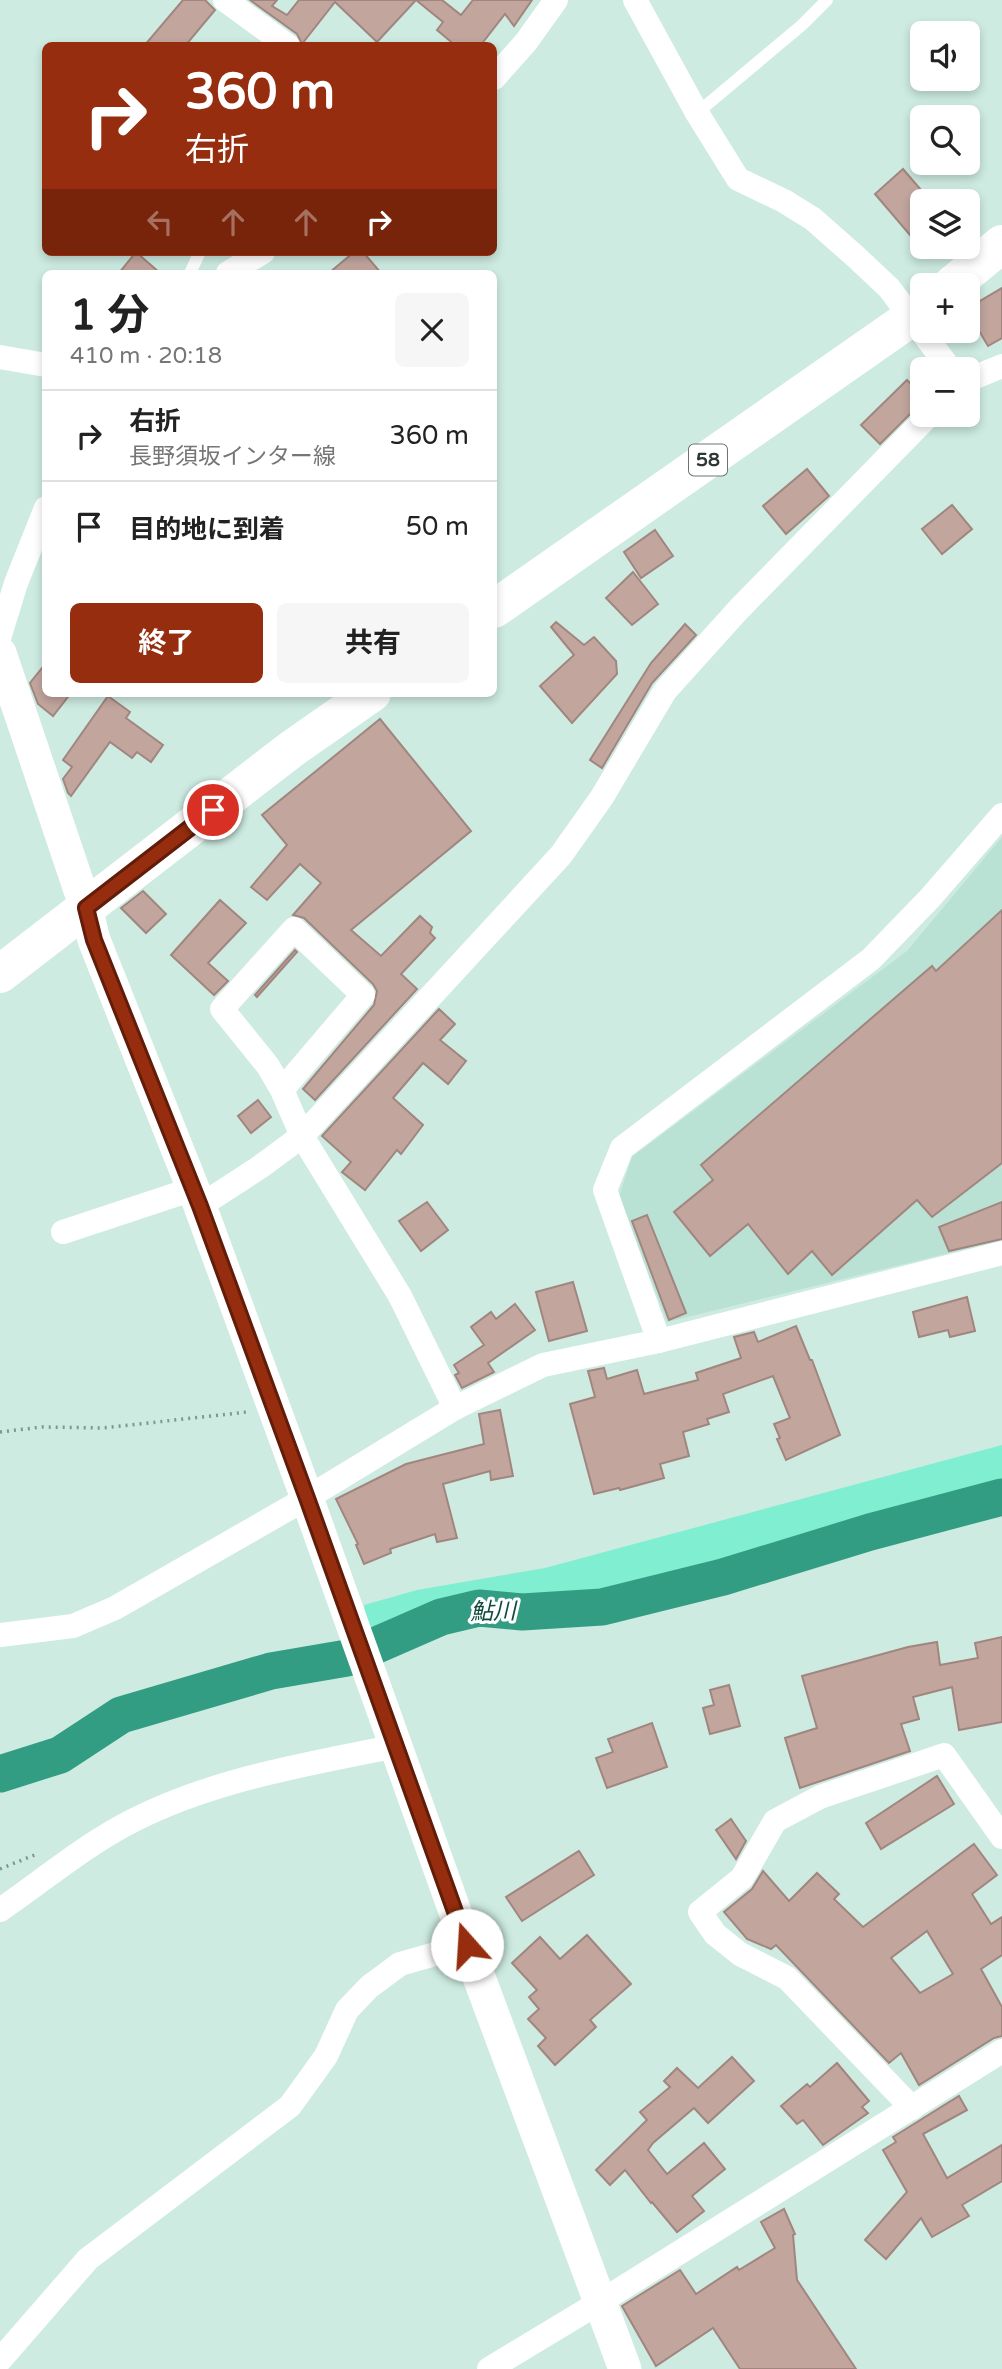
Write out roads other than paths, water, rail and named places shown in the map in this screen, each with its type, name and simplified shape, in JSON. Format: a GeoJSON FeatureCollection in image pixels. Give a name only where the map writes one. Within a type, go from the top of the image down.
{"type":"FeatureCollection","features":[{"type":"Feature","properties":{"kind":"main road"},"geometry":{"type":"LineString","coordinates":[[967,273],[1002,244]]}},
{"type":"Feature","properties":{"kind":"main road","name":"58"},"geometry":{"type":"LineString","coordinates":[[497,607],[910,319]]}},
{"type":"Feature","properties":{"kind":"main road"},"geometry":{"type":"LineString","coordinates":[[0,974],[293,748],[366,697]]}},
{"type":"Feature","properties":{"kind":"street"},"geometry":{"type":"LineString","coordinates":[[497,75],[526,42],[556,0]]}},
{"type":"Feature","properties":{"kind":"street"},"geometry":{"type":"LineString","coordinates":[[635,0],[697,113],[738,180],[784,201],[813,219],[910,308]]}},
{"type":"Feature","properties":{"kind":"street"},"geometry":{"type":"LineString","coordinates":[[229,1],[283,42]]}},
{"type":"Feature","properties":{"kind":"street"},"geometry":{"type":"LineString","coordinates":[[233,270],[256,256]]}},
{"type":"Feature","properties":{"kind":"street"},"geometry":{"type":"LineString","coordinates":[[0,357],[42,364]]}},
{"type":"Feature","properties":{"kind":"street"},"geometry":{"type":"LineString","coordinates":[[980,375],[1002,366]]}},
{"type":"Feature","properties":{"kind":"street"},"geometry":{"type":"LineString","coordinates":[[63,1233],[196,1197],[260,1167],[302,1136],[561,855],[602,797],[665,691],[738,609],[917,427]]}},
{"type":"Feature","properties":{"kind":"street"},"geometry":{"type":"LineString","coordinates":[[0,635],[16,583],[42,518]]}},
{"type":"Feature","properties":{"kind":"street"},"geometry":{"type":"LineString","coordinates":[[0,653],[86,908],[94,940],[196,1197],[467,1945],[625,2369]]}},
{"type":"Feature","properties":{"kind":"street"},"geometry":{"type":"LineString","coordinates":[[659,1341],[605,1190],[622,1148],[871,959],[930,898],[1002,815]]}},
{"type":"Feature","properties":{"kind":"street"},"geometry":{"type":"LineString","coordinates":[[282,1090],[363,995],[294,929],[222,1009],[268,1066],[282,1090],[302,1136],[401,1296],[455,1408]]}},
{"type":"Feature","properties":{"kind":"street"},"geometry":{"type":"LineString","coordinates":[[0,1635],[74,1626],[115,1608],[307,1498],[455,1408],[543,1365],[659,1341],[1002,1253]]}},
{"type":"Feature","properties":{"kind":"street"},"geometry":{"type":"LineString","coordinates":[[0,1910],[92,1845],[134,1821],[212,1787],[394,1740]]}},
{"type":"Feature","properties":{"kind":"street"},"geometry":{"type":"LineString","coordinates":[[912,2108],[787,1978],[740,1954],[715,1934],[700,1912],[741,1878],[775,1821],[820,1797],[944,1755],[1002,1837]]}},
{"type":"Feature","properties":{"kind":"street"},"geometry":{"type":"LineString","coordinates":[[0,2360],[88,2259],[290,2106],[326,2056],[347,2010],[369,1987],[400,1964],[467,1945]]}},
{"type":"Feature","properties":{"kind":"street"},"geometry":{"type":"LineString","coordinates":[[489,2369],[1002,2051]]}},
{"type":"Feature","properties":{"kind":"lane"},"geometry":{"type":"LineString","coordinates":[[697,113],[802,25],[827,0]]}},
{"type":"Feature","properties":{"kind":"waterway","name":"鮎川"},"geometry":{"type":"LineString","coordinates":[[0,1774],[60,1755],[121,1715],[271,1671],[347,1658],[441,1617],[479,1608],[522,1612],[602,1607],[723,1577],[870,1532],[1002,1497]]}}]}
